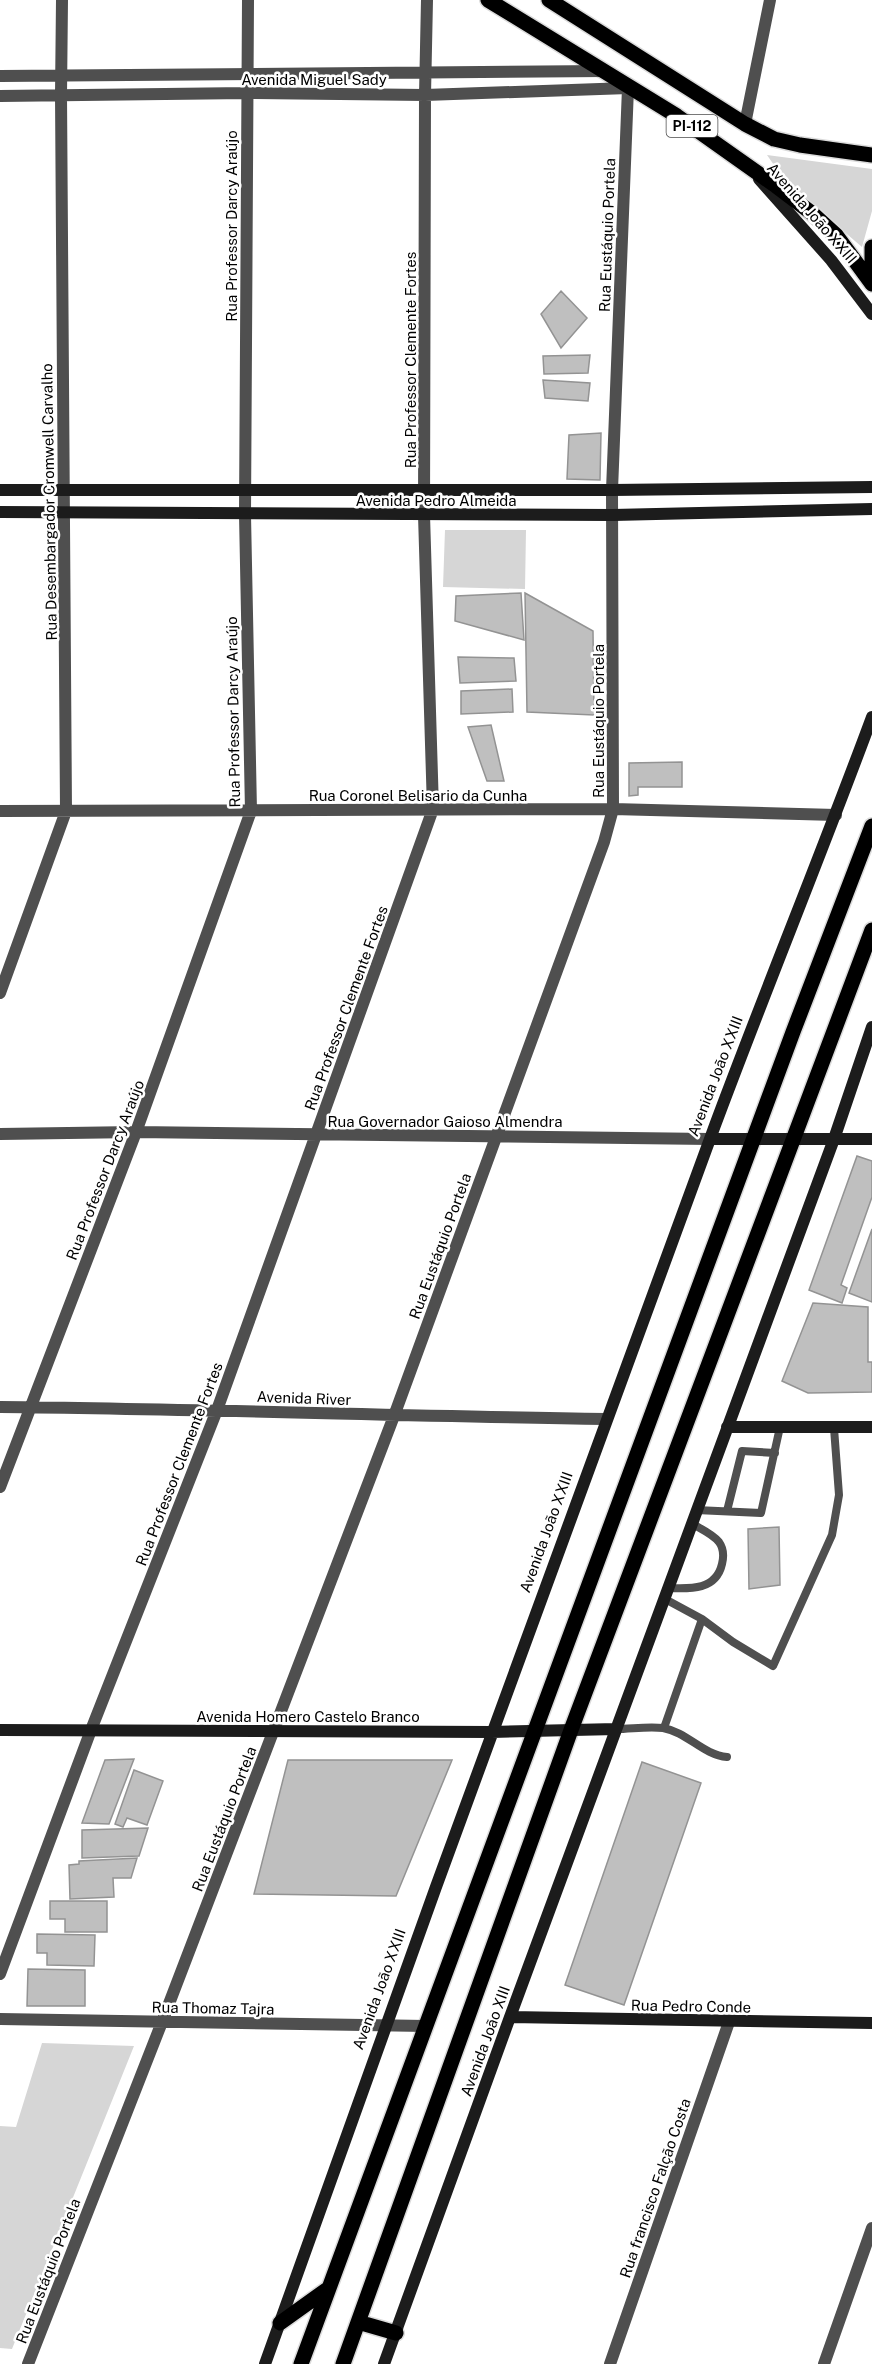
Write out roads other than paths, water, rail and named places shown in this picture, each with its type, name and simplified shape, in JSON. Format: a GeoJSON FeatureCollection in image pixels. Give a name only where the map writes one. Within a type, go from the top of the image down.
{"type":"FeatureCollection","features":[{"type":"Feature","properties":{"kind":"main road","name":"PI-112"},"geometry":{"type":"LineString","coordinates":[[488,0],[676,116],[747,165],[813,214],[836,235],[872,284]]}},
{"type":"Feature","properties":{"kind":"main road","name":"PI-112"},"geometry":{"type":"LineString","coordinates":[[549,0],[745,124],[774,139],[872,155]]}},
{"type":"Feature","properties":{"kind":"main road"},"geometry":{"type":"LineString","coordinates":[[852,153],[872,149]]}},
{"type":"Feature","properties":{"kind":"main road"},"geometry":{"type":"LineString","coordinates":[[872,247],[872,272]]}},
{"type":"Feature","properties":{"kind":"main road"},"geometry":{"type":"LineString","coordinates":[[301,2364],[872,826]]}},
{"type":"Feature","properties":{"kind":"main road"},"geometry":{"type":"LineString","coordinates":[[343,2364],[571,1730],[872,930]]}},
{"type":"Feature","properties":{"kind":"main road"},"geometry":{"type":"LineString","coordinates":[[280,2323],[329,2288]]}},
{"type":"Feature","properties":{"kind":"main road"},"geometry":{"type":"LineString","coordinates":[[358,2322],[396,2333]]}},
{"type":"Feature","properties":{"kind":"street","name":"Rua Desembargador Cromwell Carvalho"},"geometry":{"type":"LineString","coordinates":[[0,993],[66,811],[62,0]]}},
{"type":"Feature","properties":{"kind":"street","name":"Rua Professor Darcy Araújo"},"geometry":{"type":"LineString","coordinates":[[0,1487],[136,1132],[251,811],[245,515],[248,0]]}},
{"type":"Feature","properties":{"kind":"street","name":"Rua Professor Clemente Fortes"},"geometry":{"type":"LineString","coordinates":[[0,1974],[91,1730],[217,1410],[433,809],[424,515],[427,0]]}},
{"type":"Feature","properties":{"kind":"street"},"geometry":{"type":"LineString","coordinates":[[745,124],[770,0]]}},
{"type":"Feature","properties":{"kind":"street","name":"Avenida Miguel Sady"},"geometry":{"type":"LineString","coordinates":[[0,76],[605,71]]}},
{"type":"Feature","properties":{"kind":"street","name":"Avenida Miguel Sady"},"geometry":{"type":"LineString","coordinates":[[0,96],[247,93],[425,95],[628,88]]}},
{"type":"Feature","properties":{"kind":"street","name":"Rua Eustáquio Portela"},"geometry":{"type":"LineString","coordinates":[[28,2364],[162,2022],[394,1416],[604,842],[613,809],[612,490],[628,88]]}},
{"type":"Feature","properties":{"kind":"street","name":"Avenida João XXIII"},"geometry":{"type":"LineString","coordinates":[[747,165],[831,260],[872,314]]}},
{"type":"Feature","properties":{"kind":"street","name":"Avenida Pedro Almeida"},"geometry":{"type":"LineString","coordinates":[[0,490],[612,490],[872,487]]}},
{"type":"Feature","properties":{"kind":"street","name":"Avenida Pedro Almeida"},"geometry":{"type":"LineString","coordinates":[[0,512],[245,515],[613,515],[872,509]]}},
{"type":"Feature","properties":{"kind":"street","name":"Avenida João XXIII"},"geometry":{"type":"LineString","coordinates":[[265,2364],[385,2025],[606,1419],[724,1101],[872,717]]}},
{"type":"Feature","properties":{"kind":"street","name":"Rua Coronel Belisario da Cunha"},"geometry":{"type":"LineString","coordinates":[[0,811],[613,809],[836,815]]}},
{"type":"Feature","properties":{"kind":"street"},"geometry":{"type":"LineString","coordinates":[[615,1729],[834,1139],[872,1027]]}},
{"type":"Feature","properties":{"kind":"street","name":"Rua Governador Gaioso Almendra"},"geometry":{"type":"LineString","coordinates":[[0,1134],[136,1132],[710,1139]]}},
{"type":"Feature","properties":{"kind":"street"},"geometry":{"type":"LineString","coordinates":[[710,1139],[872,1139]]}},
{"type":"Feature","properties":{"kind":"street","name":"Avenida River"},"geometry":{"type":"LineString","coordinates":[[0,1407],[606,1419]]}},
{"type":"Feature","properties":{"kind":"street"},"geometry":{"type":"LineString","coordinates":[[727,1427],[872,1428]]}},
{"type":"Feature","properties":{"kind":"street","name":"Avenida Homero Castelo Branco"},"geometry":{"type":"LineString","coordinates":[[0,1730],[534,1732],[615,1729]]}},
{"type":"Feature","properties":{"kind":"street","name":"Avenida João XIII"},"geometry":{"type":"LineString","coordinates":[[384,2364],[615,1729]]}},
{"type":"Feature","properties":{"kind":"street","name":"Rua Pedro Conde"},"geometry":{"type":"LineString","coordinates":[[510,2017],[872,2023]]}},
{"type":"Feature","properties":{"kind":"street","name":"Rua Thomaz Tajra"},"geometry":{"type":"LineString","coordinates":[[0,2019],[426,2026]]}},
{"type":"Feature","properties":{"kind":"street","name":"Rua francisco Falção Costa"},"geometry":{"type":"LineString","coordinates":[[610,2364],[729,2022]]}},
{"type":"Feature","properties":{"kind":"street"},"geometry":{"type":"LineString","coordinates":[[824,2364],[872,2228]]}},
{"type":"Feature","properties":{"kind":"lane"},"geometry":{"type":"LineString","coordinates":[[696,1510],[761,1513],[780,1427]]}},
{"type":"Feature","properties":{"kind":"lane"},"geometry":{"type":"LineString","coordinates":[[667,1594],[733,1642],[772,1666],[832,1535],[839,1495],[834,1428]]}},
{"type":"Feature","properties":{"kind":"lane"},"geometry":{"type":"LineString","coordinates":[[727,1511],[742,1452],[775,1453]]}},
{"type":"Feature","properties":{"kind":"lane"},"geometry":{"type":"LineString","coordinates":[[667,1594],[695,1589],[710,1583],[720,1572],[724,1554],[718,1541],[692,1523]]}},
{"type":"Feature","properties":{"kind":"lane"},"geometry":{"type":"LineString","coordinates":[[664,1728],[702,1618]]}},
{"type":"Feature","properties":{"kind":"lane"},"geometry":{"type":"LineString","coordinates":[[615,1729],[664,1728],[694,1741],[714,1756],[727,1756]]}}]}
